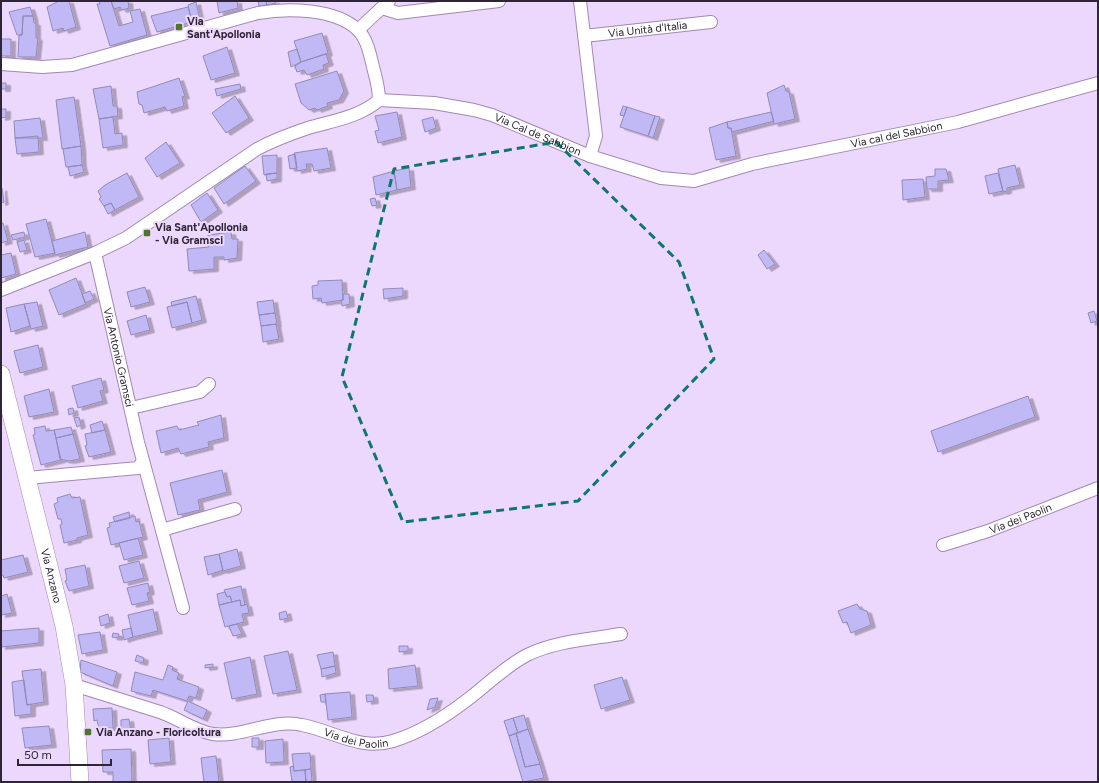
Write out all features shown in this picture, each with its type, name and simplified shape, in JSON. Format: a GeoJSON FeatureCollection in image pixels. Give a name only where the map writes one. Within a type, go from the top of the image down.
{"type":"FeatureCollection","features":[{"type":"Feature","properties":{"kind":"main road","name":"Via Anzano"},"geometry":{"type":"LineString","coordinates":[[1,374],[64,626],[74,685],[80,782]]}},
{"type":"Feature","properties":{"kind":"street"},"geometry":{"type":"LineString","coordinates":[[358,30],[386,4],[398,13],[499,1]]}},
{"type":"Feature","properties":{"kind":"street"},"geometry":{"type":"LineString","coordinates":[[580,1],[596,136],[590,156]]}},
{"type":"Feature","properties":{"kind":"street"},"geometry":{"type":"LineString","coordinates":[[1,64],[42,67],[72,65],[243,17],[275,10],[289,10],[337,18],[358,30],[365,40],[370,53],[379,90],[379,100],[371,107],[350,116],[277,139],[257,149],[146,226],[126,238],[95,253],[1,290]]}},
{"type":"Feature","properties":{"kind":"street","name":"Via Unità d'Italia"},"geometry":{"type":"LineString","coordinates":[[584,36],[711,22]]}},
{"type":"Feature","properties":{"kind":"street","name":"Via cal del Sabbion"},"geometry":{"type":"LineString","coordinates":[[694,181],[752,164],[958,122],[1098,83]]}},
{"type":"Feature","properties":{"kind":"street","name":"Via Cal de Sabbion"},"geometry":{"type":"LineString","coordinates":[[379,100],[434,103],[474,110],[492,115],[590,156],[661,178],[679,181],[694,181]]}},
{"type":"Feature","properties":{"kind":"street","name":"Via Antonio Gramsci"},"geometry":{"type":"LineString","coordinates":[[95,253],[144,461],[183,608]]}},
{"type":"Feature","properties":{"kind":"street"},"geometry":{"type":"LineString","coordinates":[[131,408],[200,392],[209,384]]}},
{"type":"Feature","properties":{"kind":"street"},"geometry":{"type":"LineString","coordinates":[[27,478],[138,468],[144,461]]}},
{"type":"Feature","properties":{"kind":"street","name":"Via dei Paolin"},"geometry":{"type":"LineString","coordinates":[[943,545],[988,530],[1098,488]]}},
{"type":"Feature","properties":{"kind":"street"},"geometry":{"type":"LineString","coordinates":[[162,530],[235,508]]}},
{"type":"Feature","properties":{"kind":"street","name":"Via dei Paolin"},"geometry":{"type":"LineString","coordinates":[[74,685],[159,712],[193,728],[213,734],[224,734],[268,726],[301,724],[348,740],[369,744],[392,741],[438,720],[466,701],[505,669],[528,655],[550,647],[621,634]]}},
{"type":"Feature","properties":{"kind":"highlighted area"},"geometry":{"type":"Polygon","coordinates":[[[556,142],[679,262],[714,359],[578,501],[403,522],[342,377],[394,169],[556,142]]]}},
{"type":"Feature","properties":{"kind":"building"},"geometry":{"type":"Polygon","coordinates":[[[57,1],[69,1],[76,27],[64,31],[63,28],[53,31],[47,7],[57,1]]]}},
{"type":"Feature","properties":{"kind":"building"},"geometry":{"type":"Polygon","coordinates":[[[99,1],[111,1],[119,26],[133,22],[130,11],[140,9],[147,35],[110,46],[97,4],[100,4],[99,1]]]}},
{"type":"Feature","properties":{"kind":"building"},"geometry":{"type":"Polygon","coordinates":[[[111,1],[128,1],[129,8],[122,10],[120,7],[114,9],[111,1]]]}},
{"type":"Feature","properties":{"kind":"building"},"geometry":{"type":"Polygon","coordinates":[[[217,1],[237,1],[238,8],[219,13],[217,1]]]}},
{"type":"Feature","properties":{"kind":"building"},"geometry":{"type":"Polygon","coordinates":[[[258,1],[266,1],[267,5],[259,6],[258,1]]]}},
{"type":"Feature","properties":{"kind":"building"},"geometry":{"type":"Polygon","coordinates":[[[266,1],[275,1],[276,3],[267,5],[266,1]]]}},
{"type":"Feature","properties":{"kind":"building"},"geometry":{"type":"Polygon","coordinates":[[[196,2],[200,20],[192,22],[188,5],[196,2]]]}},
{"type":"Feature","properties":{"kind":"building"},"geometry":{"type":"Polygon","coordinates":[[[30,7],[33,16],[23,16],[22,35],[17,35],[9,12],[30,7]]]}},
{"type":"Feature","properties":{"kind":"building"},"geometry":{"type":"Polygon","coordinates":[[[188,7],[192,22],[157,32],[151,16],[188,7]]]}},
{"type":"Feature","properties":{"kind":"building"},"geometry":{"type":"Polygon","coordinates":[[[23,16],[33,16],[34,23],[36,23],[36,38],[38,38],[36,57],[18,57],[19,35],[22,35],[23,16]]]}},
{"type":"Feature","properties":{"kind":"building"},"geometry":{"type":"Polygon","coordinates":[[[322,33],[328,53],[301,62],[294,41],[322,33]]]}},
{"type":"Feature","properties":{"kind":"building"},"geometry":{"type":"Polygon","coordinates":[[[1,39],[11,39],[11,56],[1,56],[1,39]]]}},
{"type":"Feature","properties":{"kind":"building"},"geometry":{"type":"Polygon","coordinates":[[[227,47],[235,73],[211,80],[203,56],[227,47]]]}},
{"type":"Feature","properties":{"kind":"building"},"geometry":{"type":"Polygon","coordinates":[[[297,49],[301,62],[291,67],[288,52],[297,49]]]}},
{"type":"Feature","properties":{"kind":"building"},"geometry":{"type":"Polygon","coordinates":[[[326,54],[329,63],[323,65],[324,69],[307,75],[304,70],[297,72],[295,66],[301,62],[326,54]]]}},
{"type":"Feature","properties":{"kind":"building"},"geometry":{"type":"Polygon","coordinates":[[[337,71],[344,91],[339,100],[327,103],[328,106],[317,110],[315,108],[309,110],[301,103],[295,84],[337,71]]]}},
{"type":"Feature","properties":{"kind":"building"},"geometry":{"type":"Polygon","coordinates":[[[179,78],[185,96],[182,97],[184,106],[167,111],[165,107],[144,113],[142,105],[139,104],[137,92],[179,78]]]}},
{"type":"Feature","properties":{"kind":"building"},"geometry":{"type":"Polygon","coordinates":[[[1,83],[6,83],[6,89],[1,89],[1,83]]]}},
{"type":"Feature","properties":{"kind":"building"},"geometry":{"type":"Polygon","coordinates":[[[240,84],[241,89],[217,96],[215,89],[240,84]]]}},
{"type":"Feature","properties":{"kind":"building"},"geometry":{"type":"Polygon","coordinates":[[[784,85],[786,91],[789,92],[795,119],[774,124],[767,93],[784,85]]]}},
{"type":"Feature","properties":{"kind":"building"},"geometry":{"type":"Polygon","coordinates":[[[111,86],[113,106],[117,106],[118,116],[99,119],[93,89],[111,86]]]}},
{"type":"Feature","properties":{"kind":"building"},"geometry":{"type":"Polygon","coordinates":[[[235,96],[249,118],[226,133],[212,113],[235,96]]]}},
{"type":"Feature","properties":{"kind":"building"},"geometry":{"type":"Polygon","coordinates":[[[74,97],[81,146],[62,149],[56,100],[74,97]]]}},
{"type":"Feature","properties":{"kind":"building"},"geometry":{"type":"Polygon","coordinates":[[[623,106],[627,107],[624,116],[620,115],[623,106]]]}},
{"type":"Feature","properties":{"kind":"building"},"geometry":{"type":"Polygon","coordinates":[[[627,107],[655,116],[648,136],[620,127],[627,107]]]}},
{"type":"Feature","properties":{"kind":"building"},"geometry":{"type":"Polygon","coordinates":[[[1,109],[6,109],[6,117],[1,118],[1,109]]]}},
{"type":"Feature","properties":{"kind":"building"},"geometry":{"type":"Polygon","coordinates":[[[397,112],[402,137],[378,143],[375,131],[379,130],[375,116],[397,112]]]}},
{"type":"Feature","properties":{"kind":"building"},"geometry":{"type":"Polygon","coordinates":[[[771,112],[774,121],[732,132],[731,128],[728,128],[727,122],[771,112]]]}},
{"type":"Feature","properties":{"kind":"building"},"geometry":{"type":"Polygon","coordinates":[[[655,116],[660,117],[653,138],[648,136],[655,116]]]}},
{"type":"Feature","properties":{"kind":"building"},"geometry":{"type":"Polygon","coordinates":[[[113,117],[115,134],[122,133],[123,145],[103,148],[99,119],[113,117]]]}},
{"type":"Feature","properties":{"kind":"building"},"geometry":{"type":"Polygon","coordinates":[[[433,117],[436,128],[425,132],[422,120],[433,117]]]}},
{"type":"Feature","properties":{"kind":"building"},"geometry":{"type":"Polygon","coordinates":[[[40,118],[43,138],[15,138],[14,121],[40,118]]]}},
{"type":"Feature","properties":{"kind":"building"},"geometry":{"type":"Polygon","coordinates":[[[727,122],[728,128],[731,128],[736,156],[716,160],[709,128],[727,122]]]}},
{"type":"Feature","properties":{"kind":"building"},"geometry":{"type":"Polygon","coordinates":[[[38,136],[39,152],[17,154],[15,138],[38,136]]]}},
{"type":"Feature","properties":{"kind":"building"},"geometry":{"type":"Polygon","coordinates":[[[166,142],[180,163],[157,177],[145,158],[166,142]]]}},
{"type":"Feature","properties":{"kind":"building"},"geometry":{"type":"Polygon","coordinates":[[[81,146],[82,165],[66,167],[63,149],[81,146]]]}},
{"type":"Feature","properties":{"kind":"building"},"geometry":{"type":"Polygon","coordinates":[[[327,148],[331,168],[314,171],[312,164],[306,164],[307,169],[297,171],[294,153],[327,148]]]}},
{"type":"Feature","properties":{"kind":"building"},"geometry":{"type":"Polygon","coordinates":[[[295,154],[297,168],[290,169],[288,156],[295,154]]]}},
{"type":"Feature","properties":{"kind":"building"},"geometry":{"type":"Polygon","coordinates":[[[277,155],[277,173],[264,175],[262,156],[277,155]]]}},
{"type":"Feature","properties":{"kind":"building"},"geometry":{"type":"Polygon","coordinates":[[[82,165],[84,172],[70,176],[68,167],[82,165]]]}},
{"type":"Feature","properties":{"kind":"building"},"geometry":{"type":"Polygon","coordinates":[[[1015,165],[1020,185],[1007,188],[1007,191],[1003,192],[998,169],[1015,165]]]}},
{"type":"Feature","properties":{"kind":"building"},"geometry":{"type":"Polygon","coordinates":[[[245,166],[256,181],[224,204],[214,188],[245,166]]]}},
{"type":"Feature","properties":{"kind":"building"},"geometry":{"type":"Polygon","coordinates":[[[409,168],[411,187],[397,190],[394,171],[409,168]]]}},
{"type":"Feature","properties":{"kind":"building"},"geometry":{"type":"Polygon","coordinates":[[[935,169],[946,169],[949,180],[938,181],[938,189],[927,189],[926,177],[935,176],[935,169]]]}},
{"type":"Feature","properties":{"kind":"building"},"geometry":{"type":"Polygon","coordinates":[[[394,171],[397,190],[376,195],[373,177],[394,171]]]}},
{"type":"Feature","properties":{"kind":"building"},"geometry":{"type":"Polygon","coordinates":[[[127,173],[139,197],[115,210],[111,203],[104,206],[99,199],[101,197],[98,191],[105,185],[127,173]]]}},
{"type":"Feature","properties":{"kind":"building"},"geometry":{"type":"Polygon","coordinates":[[[277,173],[277,179],[267,181],[266,174],[277,173]]]}},
{"type":"Feature","properties":{"kind":"building"},"geometry":{"type":"Polygon","coordinates":[[[998,173],[1003,191],[989,194],[985,176],[998,173]]]}},
{"type":"Feature","properties":{"kind":"building"},"geometry":{"type":"Polygon","coordinates":[[[923,179],[925,197],[903,200],[902,180],[923,179]]]}},
{"type":"Feature","properties":{"kind":"building"},"geometry":{"type":"Polygon","coordinates":[[[2,188],[4,202],[1,203],[1,189],[2,188]]]}},
{"type":"Feature","properties":{"kind":"building"},"geometry":{"type":"Polygon","coordinates":[[[207,193],[218,210],[201,222],[191,205],[207,193]]]}},
{"type":"Feature","properties":{"kind":"building"},"geometry":{"type":"Polygon","coordinates":[[[375,198],[377,205],[372,206],[370,199],[375,198]]]}},
{"type":"Feature","properties":{"kind":"building"},"geometry":{"type":"Polygon","coordinates":[[[111,203],[115,210],[108,214],[104,206],[111,203]]]}},
{"type":"Feature","properties":{"kind":"building"},"geometry":{"type":"Polygon","coordinates":[[[46,219],[55,253],[35,257],[26,224],[46,219]]]}},
{"type":"Feature","properties":{"kind":"building"},"geometry":{"type":"Polygon","coordinates":[[[1,223],[3,223],[8,241],[1,243],[1,223]]]}},
{"type":"Feature","properties":{"kind":"building"},"geometry":{"type":"Polygon","coordinates":[[[24,232],[25,237],[13,240],[11,235],[24,232]]]}},
{"type":"Feature","properties":{"kind":"building"},"geometry":{"type":"Polygon","coordinates":[[[85,232],[88,247],[55,255],[52,241],[85,232]]]}},
{"type":"Feature","properties":{"kind":"building"},"geometry":{"type":"Polygon","coordinates":[[[231,232],[232,239],[238,239],[237,258],[224,260],[224,257],[214,257],[214,269],[189,271],[187,249],[209,247],[208,235],[231,232]]]}},
{"type":"Feature","properties":{"kind":"building"},"geometry":{"type":"Polygon","coordinates":[[[24,240],[27,250],[20,252],[17,242],[24,240]]]}},
{"type":"Feature","properties":{"kind":"building"},"geometry":{"type":"Polygon","coordinates":[[[764,250],[775,264],[767,269],[758,255],[764,250]]]}},
{"type":"Feature","properties":{"kind":"building"},"geometry":{"type":"Polygon","coordinates":[[[11,253],[16,274],[1,278],[1,255],[11,253]]]}},
{"type":"Feature","properties":{"kind":"building"},"geometry":{"type":"Polygon","coordinates":[[[76,278],[86,304],[59,315],[49,290],[76,278]]]}},
{"type":"Feature","properties":{"kind":"building"},"geometry":{"type":"Polygon","coordinates":[[[342,280],[343,300],[322,303],[321,298],[313,299],[312,286],[318,285],[318,281],[342,280]]]}},
{"type":"Feature","properties":{"kind":"building"},"geometry":{"type":"Polygon","coordinates":[[[145,287],[150,302],[131,307],[127,292],[145,287]]]}},
{"type":"Feature","properties":{"kind":"building"},"geometry":{"type":"Polygon","coordinates":[[[403,288],[403,296],[384,299],[383,289],[403,288]]]}},
{"type":"Feature","properties":{"kind":"building"},"geometry":{"type":"Polygon","coordinates":[[[90,291],[94,299],[85,303],[82,294],[90,291]]]}},
{"type":"Feature","properties":{"kind":"building"},"geometry":{"type":"Polygon","coordinates":[[[343,294],[349,294],[350,304],[342,306],[341,300],[343,300],[343,294]]]}},
{"type":"Feature","properties":{"kind":"building"},"geometry":{"type":"Polygon","coordinates":[[[196,296],[202,320],[192,323],[187,302],[172,306],[171,302],[196,296]]]}},
{"type":"Feature","properties":{"kind":"building"},"geometry":{"type":"Polygon","coordinates":[[[273,300],[275,313],[259,315],[257,302],[273,300]]]}},
{"type":"Feature","properties":{"kind":"building"},"geometry":{"type":"Polygon","coordinates":[[[37,302],[43,326],[31,329],[24,304],[37,302]]]}},
{"type":"Feature","properties":{"kind":"building"},"geometry":{"type":"Polygon","coordinates":[[[187,302],[192,323],[172,328],[167,307],[187,302]]]}},
{"type":"Feature","properties":{"kind":"building"},"geometry":{"type":"Polygon","coordinates":[[[24,304],[30,326],[11,332],[6,308],[24,304]]]}},
{"type":"Feature","properties":{"kind":"building"},"geometry":{"type":"Polygon","coordinates":[[[1094,311],[1097,321],[1091,323],[1088,313],[1094,311]]]}},
{"type":"Feature","properties":{"kind":"building"},"geometry":{"type":"Polygon","coordinates":[[[275,313],[277,324],[261,326],[259,315],[275,313]]]}},
{"type":"Feature","properties":{"kind":"building"},"geometry":{"type":"Polygon","coordinates":[[[146,315],[150,330],[131,335],[127,321],[146,315]]]}},
{"type":"Feature","properties":{"kind":"building"},"geometry":{"type":"Polygon","coordinates":[[[276,324],[279,339],[263,342],[261,326],[276,324]]]}},
{"type":"Feature","properties":{"kind":"building"},"geometry":{"type":"Polygon","coordinates":[[[38,345],[43,367],[20,373],[14,351],[38,345]]]}},
{"type":"Feature","properties":{"kind":"building"},"geometry":{"type":"Polygon","coordinates":[[[101,378],[104,390],[100,391],[103,401],[78,408],[72,386],[101,378]]]}},
{"type":"Feature","properties":{"kind":"building"},"geometry":{"type":"Polygon","coordinates":[[[49,389],[54,412],[29,417],[24,396],[49,389]]]}},
{"type":"Feature","properties":{"kind":"building"},"geometry":{"type":"Polygon","coordinates":[[[1028,396],[1035,417],[938,452],[931,431],[1028,396]]]}},
{"type":"Feature","properties":{"kind":"building"},"geometry":{"type":"Polygon","coordinates":[[[73,408],[74,413],[69,415],[68,409],[73,408]]]}},
{"type":"Feature","properties":{"kind":"building"},"geometry":{"type":"Polygon","coordinates":[[[221,415],[224,438],[208,442],[209,447],[181,454],[178,448],[161,453],[156,431],[177,426],[179,430],[199,425],[197,422],[221,415]]]}},
{"type":"Feature","properties":{"kind":"building"},"geometry":{"type":"Polygon","coordinates":[[[79,417],[81,425],[77,427],[74,418],[79,417]]]}},
{"type":"Feature","properties":{"kind":"building"},"geometry":{"type":"Polygon","coordinates":[[[102,421],[105,430],[92,433],[90,425],[102,421]]]}},
{"type":"Feature","properties":{"kind":"building"},"geometry":{"type":"Polygon","coordinates":[[[45,426],[46,431],[54,430],[61,460],[41,465],[33,435],[35,434],[34,428],[45,426]]]}},
{"type":"Feature","properties":{"kind":"building"},"geometry":{"type":"Polygon","coordinates":[[[71,427],[73,434],[56,438],[54,430],[71,427]]]}},
{"type":"Feature","properties":{"kind":"building"},"geometry":{"type":"Polygon","coordinates":[[[105,430],[111,452],[89,457],[85,446],[87,445],[85,434],[105,430]]]}},
{"type":"Feature","properties":{"kind":"building"},"geometry":{"type":"Polygon","coordinates":[[[73,434],[80,459],[69,461],[60,459],[56,438],[73,434]]]}},
{"type":"Feature","properties":{"kind":"building"},"geometry":{"type":"Polygon","coordinates":[[[222,470],[227,492],[198,500],[200,510],[178,515],[170,483],[222,470]]]}},
{"type":"Feature","properties":{"kind":"building"},"geometry":{"type":"Polygon","coordinates":[[[70,494],[72,498],[80,497],[88,535],[77,538],[77,540],[64,543],[60,525],[62,524],[61,519],[58,519],[54,504],[58,502],[57,498],[70,494]]]}},
{"type":"Feature","properties":{"kind":"building"},"geometry":{"type":"Polygon","coordinates":[[[129,512],[130,518],[115,522],[113,517],[129,512]]]}},
{"type":"Feature","properties":{"kind":"building"},"geometry":{"type":"Polygon","coordinates":[[[135,516],[136,522],[139,521],[143,537],[111,545],[107,528],[110,527],[109,523],[135,516]]]}},
{"type":"Feature","properties":{"kind":"building"},"geometry":{"type":"Polygon","coordinates":[[[138,538],[143,555],[124,560],[119,543],[138,538]]]}},
{"type":"Feature","properties":{"kind":"building"},"geometry":{"type":"Polygon","coordinates":[[[237,549],[241,566],[223,571],[219,554],[237,549]]]}},
{"type":"Feature","properties":{"kind":"building"},"geometry":{"type":"Polygon","coordinates":[[[219,554],[223,570],[208,575],[204,557],[219,554]]]}},
{"type":"Feature","properties":{"kind":"building"},"geometry":{"type":"Polygon","coordinates":[[[23,555],[28,572],[4,578],[3,575],[1,575],[1,560],[23,555]]]}},
{"type":"Feature","properties":{"kind":"building"},"geometry":{"type":"Polygon","coordinates":[[[139,561],[144,578],[124,583],[119,566],[139,561]]]}},
{"type":"Feature","properties":{"kind":"building"},"geometry":{"type":"Polygon","coordinates":[[[85,565],[89,586],[69,591],[65,581],[67,580],[65,569],[85,565]]]}},
{"type":"Feature","properties":{"kind":"building"},"geometry":{"type":"Polygon","coordinates":[[[148,583],[150,592],[147,593],[149,601],[132,605],[127,588],[148,583]]]}},
{"type":"Feature","properties":{"kind":"building"},"geometry":{"type":"Polygon","coordinates":[[[241,586],[245,605],[241,606],[240,600],[232,602],[230,596],[227,597],[224,590],[241,586]]]}},
{"type":"Feature","properties":{"kind":"building"},"geometry":{"type":"Polygon","coordinates":[[[225,592],[227,597],[230,596],[232,602],[219,605],[217,594],[225,592]]]}},
{"type":"Feature","properties":{"kind":"building"},"geometry":{"type":"Polygon","coordinates":[[[7,594],[12,613],[1,615],[1,596],[7,594]]]}},
{"type":"Feature","properties":{"kind":"building"},"geometry":{"type":"Polygon","coordinates":[[[240,600],[241,606],[247,604],[249,613],[242,614],[244,622],[225,627],[219,605],[240,600]]]}},
{"type":"Feature","properties":{"kind":"building"},"geometry":{"type":"Polygon","coordinates":[[[857,604],[860,609],[867,611],[871,625],[851,633],[847,622],[843,623],[838,611],[857,604]]]}},
{"type":"Feature","properties":{"kind":"building"},"geometry":{"type":"Polygon","coordinates":[[[153,609],[158,631],[133,637],[128,615],[153,609]]]}},
{"type":"Feature","properties":{"kind":"building"},"geometry":{"type":"Polygon","coordinates":[[[286,611],[288,618],[280,620],[279,613],[286,611]]]}},
{"type":"Feature","properties":{"kind":"building"},"geometry":{"type":"Polygon","coordinates":[[[108,614],[110,623],[101,626],[99,617],[108,614]]]}},
{"type":"Feature","properties":{"kind":"building"},"geometry":{"type":"Polygon","coordinates":[[[237,624],[242,634],[233,636],[229,626],[237,624]]]}},
{"type":"Feature","properties":{"kind":"building"},"geometry":{"type":"Polygon","coordinates":[[[39,628],[39,643],[1,647],[1,631],[39,628]]]}},
{"type":"Feature","properties":{"kind":"building"},"geometry":{"type":"Polygon","coordinates":[[[131,628],[133,637],[124,640],[122,630],[131,628]]]}},
{"type":"Feature","properties":{"kind":"building"},"geometry":{"type":"Polygon","coordinates":[[[100,632],[103,650],[82,654],[78,635],[100,632]]]}},
{"type":"Feature","properties":{"kind":"building"},"geometry":{"type":"Polygon","coordinates":[[[113,633],[119,634],[118,638],[112,637],[113,633]]]}},
{"type":"Feature","properties":{"kind":"building"},"geometry":{"type":"Polygon","coordinates":[[[399,646],[408,646],[408,651],[399,652],[399,646]]]}},
{"type":"Feature","properties":{"kind":"building"},"geometry":{"type":"Polygon","coordinates":[[[288,651],[297,690],[273,694],[264,656],[288,651]]]}},
{"type":"Feature","properties":{"kind":"building"},"geometry":{"type":"Polygon","coordinates":[[[333,652],[335,666],[321,669],[317,655],[333,652]]]}},
{"type":"Feature","properties":{"kind":"building"},"geometry":{"type":"Polygon","coordinates":[[[137,655],[144,658],[143,663],[135,661],[137,655]]]}},
{"type":"Feature","properties":{"kind":"building"},"geometry":{"type":"Polygon","coordinates":[[[250,657],[257,694],[232,699],[224,663],[250,657]]]}},
{"type":"Feature","properties":{"kind":"building"},"geometry":{"type":"Polygon","coordinates":[[[81,660],[117,672],[113,686],[80,672],[81,660]]]}},
{"type":"Feature","properties":{"kind":"building"},"geometry":{"type":"Polygon","coordinates":[[[213,664],[213,667],[205,668],[205,665],[213,664]]]}},
{"type":"Feature","properties":{"kind":"building"},"geometry":{"type":"Polygon","coordinates":[[[168,665],[173,667],[172,670],[179,673],[177,679],[199,687],[196,698],[189,696],[187,701],[153,690],[151,696],[131,691],[135,672],[163,680],[168,665]]]}},
{"type":"Feature","properties":{"kind":"building"},"geometry":{"type":"Polygon","coordinates":[[[415,665],[418,686],[389,689],[388,669],[415,665]]]}},
{"type":"Feature","properties":{"kind":"building"},"geometry":{"type":"Polygon","coordinates":[[[335,666],[336,673],[322,677],[321,669],[335,666]]]}},
{"type":"Feature","properties":{"kind":"building"},"geometry":{"type":"Polygon","coordinates":[[[41,669],[44,702],[27,705],[22,671],[41,669]]]}},
{"type":"Feature","properties":{"kind":"building"},"geometry":{"type":"Polygon","coordinates":[[[622,677],[630,700],[601,709],[594,685],[622,677]]]}},
{"type":"Feature","properties":{"kind":"building"},"geometry":{"type":"Polygon","coordinates":[[[24,680],[27,705],[31,704],[31,714],[15,716],[12,682],[24,680]]]}},
{"type":"Feature","properties":{"kind":"building"},"geometry":{"type":"Polygon","coordinates":[[[350,692],[352,717],[328,720],[325,694],[350,692]]]}},
{"type":"Feature","properties":{"kind":"building"},"geometry":{"type":"Polygon","coordinates":[[[325,694],[326,702],[321,702],[320,695],[325,694]]]}},
{"type":"Feature","properties":{"kind":"building"},"geometry":{"type":"Polygon","coordinates":[[[366,695],[373,695],[374,701],[367,702],[366,695]]]}},
{"type":"Feature","properties":{"kind":"building"},"geometry":{"type":"Polygon","coordinates":[[[438,698],[435,707],[427,710],[430,699],[438,698]]]}},
{"type":"Feature","properties":{"kind":"building"},"geometry":{"type":"Polygon","coordinates":[[[188,701],[207,710],[203,719],[184,710],[188,701]]]}},
{"type":"Feature","properties":{"kind":"building"},"geometry":{"type":"Polygon","coordinates":[[[112,708],[113,728],[99,729],[97,720],[94,721],[93,709],[112,708]]]}},
{"type":"Feature","properties":{"kind":"building"},"geometry":{"type":"Polygon","coordinates":[[[524,715],[528,729],[518,733],[513,718],[524,715]]]}},
{"type":"Feature","properties":{"kind":"building"},"geometry":{"type":"Polygon","coordinates":[[[513,718],[518,733],[509,736],[504,721],[513,718]]]}},
{"type":"Feature","properties":{"kind":"building"},"geometry":{"type":"Polygon","coordinates":[[[129,719],[131,732],[121,733],[121,720],[129,719]]]}},
{"type":"Feature","properties":{"kind":"building"},"geometry":{"type":"Polygon","coordinates":[[[49,726],[52,745],[25,748],[22,728],[49,726]]]}},
{"type":"Feature","properties":{"kind":"building"},"geometry":{"type":"Polygon","coordinates":[[[528,729],[540,764],[525,767],[516,733],[528,729]]]}},
{"type":"Feature","properties":{"kind":"building"},"geometry":{"type":"Polygon","coordinates":[[[516,733],[525,767],[540,764],[544,778],[523,782],[509,736],[516,733]]]}},
{"type":"Feature","properties":{"kind":"building"},"geometry":{"type":"Polygon","coordinates":[[[169,738],[171,762],[150,764],[148,740],[169,738]]]}},
{"type":"Feature","properties":{"kind":"building"},"geometry":{"type":"Polygon","coordinates":[[[252,738],[259,738],[259,747],[252,747],[252,738]]]}},
{"type":"Feature","properties":{"kind":"building"},"geometry":{"type":"Polygon","coordinates":[[[283,739],[284,762],[266,763],[265,741],[283,739]]]}},
{"type":"Feature","properties":{"kind":"building"},"geometry":{"type":"Polygon","coordinates":[[[131,749],[132,782],[113,782],[113,772],[103,772],[102,750],[131,749]]]}},
{"type":"Feature","properties":{"kind":"building"},"geometry":{"type":"Polygon","coordinates":[[[310,753],[311,769],[294,771],[292,754],[310,753]]]}},
{"type":"Feature","properties":{"kind":"building"},"geometry":{"type":"Polygon","coordinates":[[[216,756],[219,782],[204,782],[201,758],[216,756]]]}},
{"type":"Feature","properties":{"kind":"building"},"geometry":{"type":"Polygon","coordinates":[[[293,766],[294,771],[305,770],[306,782],[292,782],[290,767],[293,766]]]}},
{"type":"Feature","properties":{"kind":"building"},"geometry":{"type":"Polygon","coordinates":[[[311,769],[312,782],[306,782],[305,770],[311,769]]]}},
{"type":"Feature","properties":{"kind":"place","name":"Via Sant'Apollonia"},"geometry":{"type":"Point","coordinates":[179,27]}},
{"type":"Feature","properties":{"kind":"place","name":"Via Sant'Apollonia - Via Gramsci"},"geometry":{"type":"Point","coordinates":[147,233]}},
{"type":"Feature","properties":{"kind":"place","name":"Via Anzano - Floricoltura"},"geometry":{"type":"Point","coordinates":[88,732]}}]}
